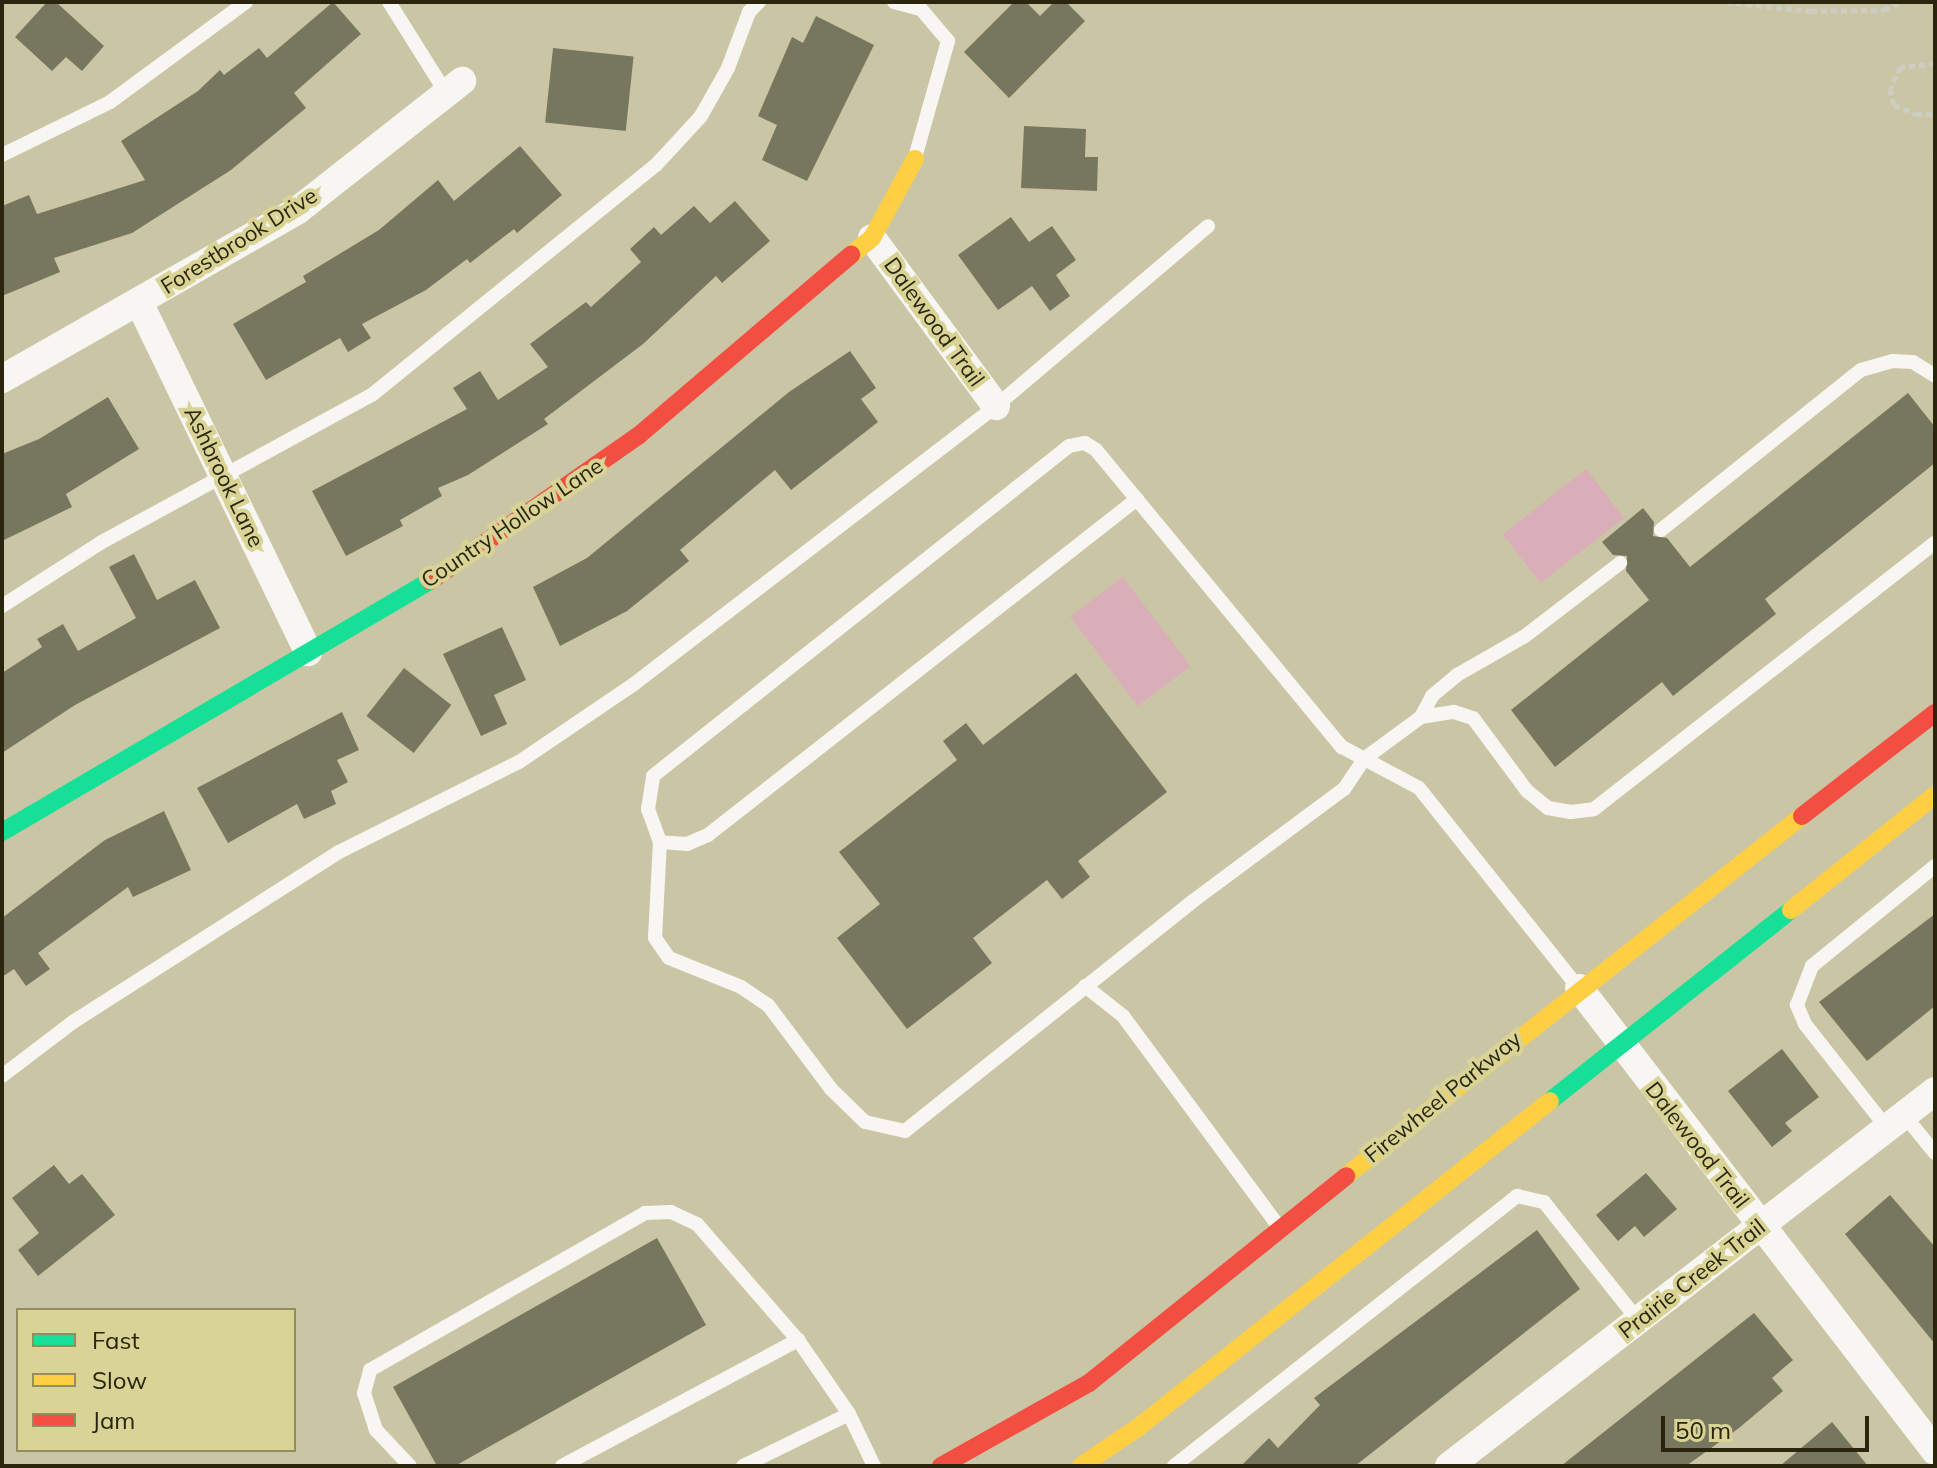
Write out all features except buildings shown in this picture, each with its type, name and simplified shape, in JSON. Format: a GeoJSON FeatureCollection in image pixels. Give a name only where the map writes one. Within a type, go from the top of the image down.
{"type":"FeatureCollection","features":[{"type":"Feature","properties":{"kind":"main road","name":"Country Hollow Lane"},"geometry":{"type":"LineString","coordinates":[[2,832],[471,557],[638,436],[872,238],[915,159]]}},
{"type":"Feature","properties":{"kind":"main road","name":"Firewheel Parkway"},"geometry":{"type":"LineString","coordinates":[[941,1466],[1089,1383],[1579,988],[1935,713]]}},
{"type":"Feature","properties":{"kind":"main road"},"geometry":{"type":"LineString","coordinates":[[1081,1466],[1140,1426],[1618,1043],[1935,795]]}},
{"type":"Feature","properties":{"kind":"street","name":"Forestbrook Drive"},"geometry":{"type":"LineString","coordinates":[[2,379],[298,210],[454,87]]}},
{"type":"Feature","properties":{"kind":"street","name":"Dalewood Trail"},"geometry":{"type":"LineString","coordinates":[[872,238],[996,406]]}},
{"type":"Feature","properties":{"kind":"street","name":"Ashbrook Lane"},"geometry":{"type":"LineString","coordinates":[[139,302],[308,652]]}},
{"type":"Feature","properties":{"kind":"street","name":"Dalewood Trail"},"geometry":{"type":"LineString","coordinates":[[1579,988],[1618,1043],[1935,1451]]}},
{"type":"Feature","properties":{"kind":"street","name":"Prairie Creek Trail"},"geometry":{"type":"LineString","coordinates":[[1449,1466],[1935,1091]]}},
{"type":"Feature","properties":{"kind":"lane"},"geometry":{"type":"LineString","coordinates":[[2,155],[110,102],[246,2]]}},
{"type":"Feature","properties":{"kind":"lane"},"geometry":{"type":"LineString","coordinates":[[389,2],[454,87]]}},
{"type":"Feature","properties":{"kind":"lane"},"geometry":{"type":"LineString","coordinates":[[2,606],[100,543],[224,479],[373,394],[656,165],[701,116],[728,68],[749,12],[759,2]]}},
{"type":"Feature","properties":{"kind":"lane"},"geometry":{"type":"LineString","coordinates":[[894,2],[921,9],[948,41],[915,159]]}},
{"type":"Feature","properties":{"kind":"lane"},"geometry":{"type":"LineString","coordinates":[[2,1076],[73,1022],[339,852],[519,762],[583,719],[996,406],[1208,226]]}},
{"type":"Feature","properties":{"kind":"lane"},"geometry":{"type":"LineString","coordinates":[[1661,530],[1871,365],[1913,362],[1935,376]]}},
{"type":"Feature","properties":{"kind":"lane"},"geometry":{"type":"LineString","coordinates":[[1579,988],[1419,788],[1364,759],[1342,747],[1096,450],[1085,443],[1069,446],[653,776],[648,809],[660,842],[655,938],[669,958],[741,987],[768,1005],[831,1089],[865,1122],[905,1131],[1085,986],[1344,789],[1364,759],[1421,717],[1432,696],[1457,675],[1525,636],[1620,563]]}},
{"type":"Feature","properties":{"kind":"lane"},"geometry":{"type":"LineString","coordinates":[[660,842],[687,844],[708,835],[1137,499]]}},
{"type":"Feature","properties":{"kind":"lane"},"geometry":{"type":"LineString","coordinates":[[1421,717],[1454,712],[1473,718],[1527,791],[1548,808],[1571,812],[1594,809],[1935,543]]}},
{"type":"Feature","properties":{"kind":"lane"},"geometry":{"type":"LineString","coordinates":[[1935,866],[1812,966],[1797,1005],[1805,1024],[1896,1122],[1935,1153]]}},
{"type":"Feature","properties":{"kind":"lane"},"geometry":{"type":"LineString","coordinates":[[1085,986],[1123,1016],[1279,1227]]}},
{"type":"Feature","properties":{"kind":"lane"},"geometry":{"type":"LineString","coordinates":[[1174,1466],[1517,1196],[1544,1202],[1638,1320]]}},
{"type":"Feature","properties":{"kind":"lane"},"geometry":{"type":"LineString","coordinates":[[410,1466],[376,1430],[364,1393],[370,1370],[645,1213],[671,1212],[697,1224],[798,1340],[849,1414],[874,1466]]}},
{"type":"Feature","properties":{"kind":"lane"},"geometry":{"type":"LineString","coordinates":[[562,1466],[798,1340]]}},
{"type":"Feature","properties":{"kind":"lane"},"geometry":{"type":"LineString","coordinates":[[743,1466],[849,1414]]}},
{"type":"Feature","properties":{"kind":"path"},"geometry":{"type":"LineString","coordinates":[[1726,2],[1811,11],[1884,10],[1902,2]]}},
{"type":"Feature","properties":{"kind":"path"},"geometry":{"type":"LineString","coordinates":[[1935,63],[1900,67],[1890,89],[1894,105],[1916,114],[1935,114]]}},
{"type":"Feature","properties":{"kind":"shaded area"},"geometry":{"type":"Polygon","coordinates":[[[1586,469],[1624,518],[1541,583],[1502,534],[1586,469]]]}},
{"type":"Feature","properties":{"kind":"shaded area"},"geometry":{"type":"Polygon","coordinates":[[[1123,577],[1190,666],[1138,706],[1070,617],[1123,577]]]}},
{"type":"Feature","properties":{"kind":"traffic: fast"},"geometry":{"type":"LineString","coordinates":[[2,832],[430,581]]}},
{"type":"Feature","properties":{"kind":"traffic: fast"},"geometry":{"type":"LineString","coordinates":[[1550,1101],[1791,910]]}},
{"type":"Feature","properties":{"kind":"traffic: slow"},"geometry":{"type":"LineString","coordinates":[[851,255],[872,238],[915,159]]}},
{"type":"Feature","properties":{"kind":"traffic: slow"},"geometry":{"type":"LineString","coordinates":[[1791,910],[1935,795]]}},
{"type":"Feature","properties":{"kind":"traffic: slow"},"geometry":{"type":"LineString","coordinates":[[1346,1176],[1802,816]]}},
{"type":"Feature","properties":{"kind":"traffic: slow"},"geometry":{"type":"LineString","coordinates":[[1081,1466],[1140,1426],[1550,1101]]}},
{"type":"Feature","properties":{"kind":"traffic: jam"},"geometry":{"type":"LineString","coordinates":[[430,581],[638,436],[851,255]]}},
{"type":"Feature","properties":{"kind":"traffic: jam"},"geometry":{"type":"LineString","coordinates":[[1802,816],[1935,713]]}},
{"type":"Feature","properties":{"kind":"traffic: jam"},"geometry":{"type":"LineString","coordinates":[[941,1466],[1089,1383],[1346,1176]]}}]}
